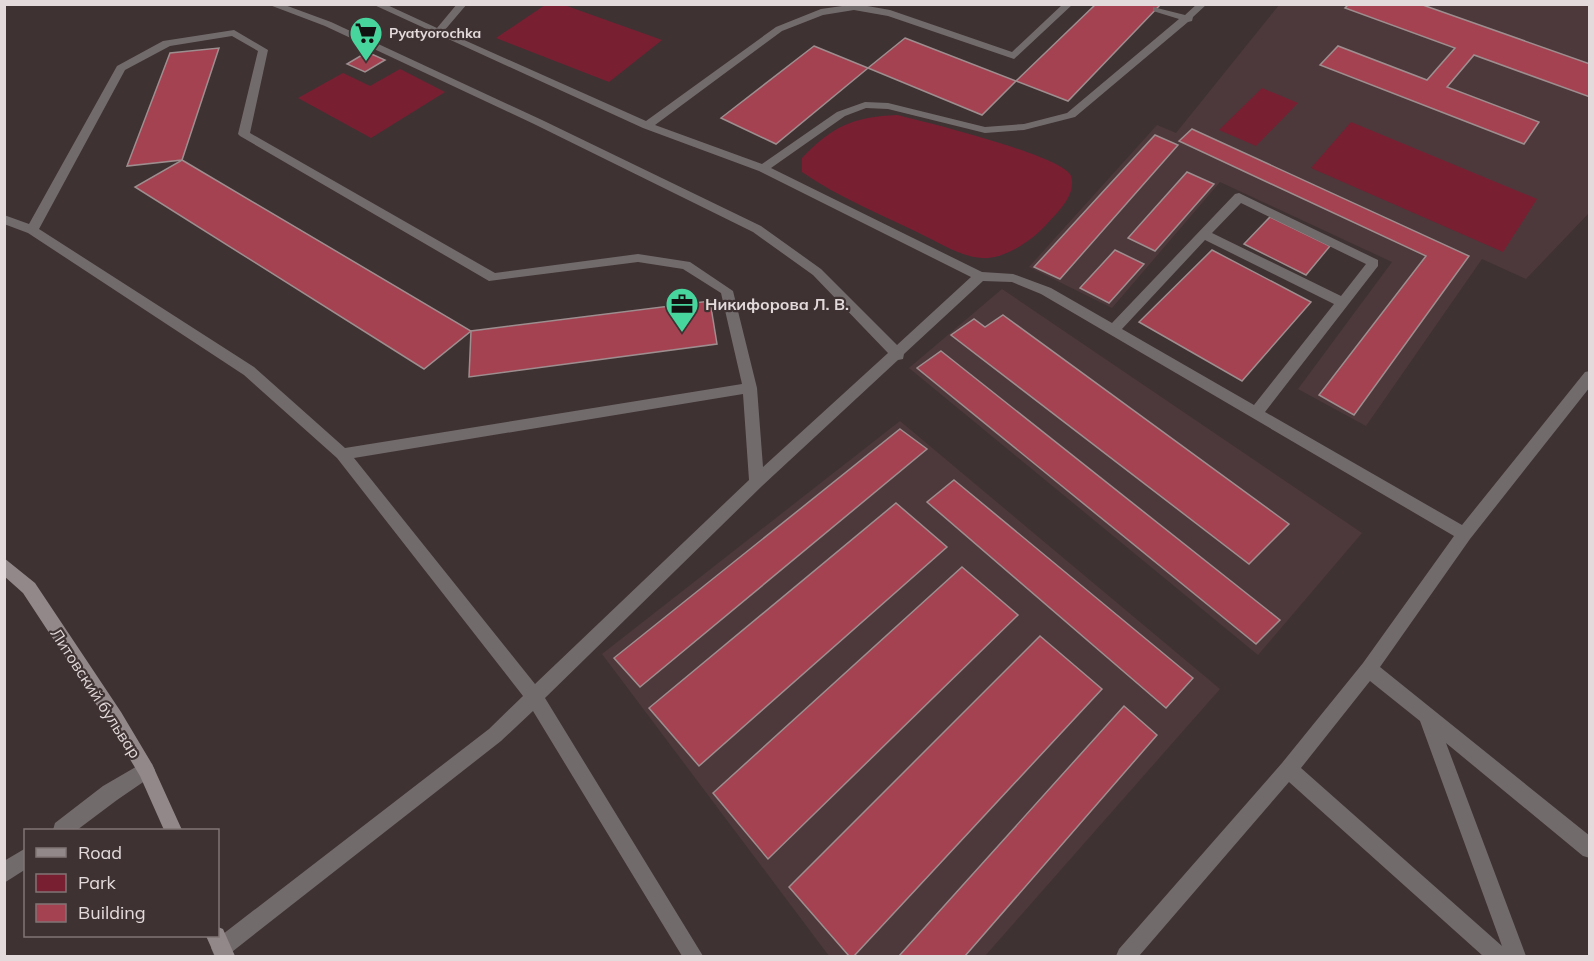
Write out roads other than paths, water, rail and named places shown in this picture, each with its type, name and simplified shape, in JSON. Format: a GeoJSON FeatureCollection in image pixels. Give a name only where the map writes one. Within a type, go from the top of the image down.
{"type":"FeatureCollection","features":[{"type":"Feature","properties":{"kind":"main road","name":"Литовский бульвар"},"geometry":{"type":"LineString","coordinates":[[4,565],[29,588],[115,718],[146,770],[172,829]]}},
{"type":"Feature","properties":{"kind":"lane"},"geometry":{"type":"LineString","coordinates":[[271,4],[328,24],[538,122],[757,229],[817,272],[898,355]]}},
{"type":"Feature","properties":{"kind":"lane"},"geometry":{"type":"LineString","coordinates":[[376,4],[647,126],[764,168],[980,276],[1013,278],[1046,291],[1464,534]]}},
{"type":"Feature","properties":{"kind":"lane"},"geometry":{"type":"LineString","coordinates":[[439,31],[463,4]]}},
{"type":"Feature","properties":{"kind":"lane"},"geometry":{"type":"LineString","coordinates":[[647,126],[779,29],[821,12],[854,7],[890,13],[1014,56],[1069,4]]}},
{"type":"Feature","properties":{"kind":"lane"},"geometry":{"type":"LineString","coordinates":[[764,168],[841,114],[865,105],[888,106],[985,130],[1024,127],[1071,115],[1189,19],[1203,4]]}},
{"type":"Feature","properties":{"kind":"lane"},"geometry":{"type":"LineString","coordinates":[[1156,9],[1189,19]]}},
{"type":"Feature","properties":{"kind":"lane"},"geometry":{"type":"LineString","coordinates":[[32,230],[121,68],[167,43],[234,33],[263,50],[244,134],[493,278],[638,258],[687,265],[727,291],[750,388],[757,482]]}},
{"type":"Feature","properties":{"kind":"lane"},"geometry":{"type":"LineString","coordinates":[[1113,330],[1239,197],[1374,263],[1256,413]]}},
{"type":"Feature","properties":{"kind":"lane"},"geometry":{"type":"LineString","coordinates":[[4,219],[32,230],[249,371],[342,454],[535,698],[693,957]]}},
{"type":"Feature","properties":{"kind":"lane"},"geometry":{"type":"LineString","coordinates":[[1203,234],[1343,303]]}},
{"type":"Feature","properties":{"kind":"lane"},"geometry":{"type":"LineString","coordinates":[[221,947],[495,735],[757,482],[898,355],[980,276]]}},
{"type":"Feature","properties":{"kind":"lane"},"geometry":{"type":"LineString","coordinates":[[1126,957],[1288,769],[1369,669],[1464,534],[1590,376]]}},
{"type":"Feature","properties":{"kind":"lane"},"geometry":{"type":"LineString","coordinates":[[342,454],[750,388]]}},
{"type":"Feature","properties":{"kind":"lane"},"geometry":{"type":"LineString","coordinates":[[1369,669],[1590,849]]}},
{"type":"Feature","properties":{"kind":"lane"},"geometry":{"type":"LineString","coordinates":[[1426,716],[1516,957]]}},
{"type":"Feature","properties":{"kind":"lane"},"geometry":{"type":"LineString","coordinates":[[1288,769],[1498,957]]}},
{"type":"Feature","properties":{"kind":"lane"},"geometry":{"type":"LineString","coordinates":[[65,829],[110,793],[146,770]]}},
{"type":"Feature","properties":{"kind":"lane"},"geometry":{"type":"LineString","coordinates":[[4,873],[24,859]]}},
{"type":"Feature","properties":{"kind":"place","name":"Pyatyorochka"},"geometry":{"type":"Point","coordinates":[366,62]}},
{"type":"Feature","properties":{"kind":"place","name":"Никифорова Л. В."},"geometry":{"type":"Point","coordinates":[682,333]}}]}
